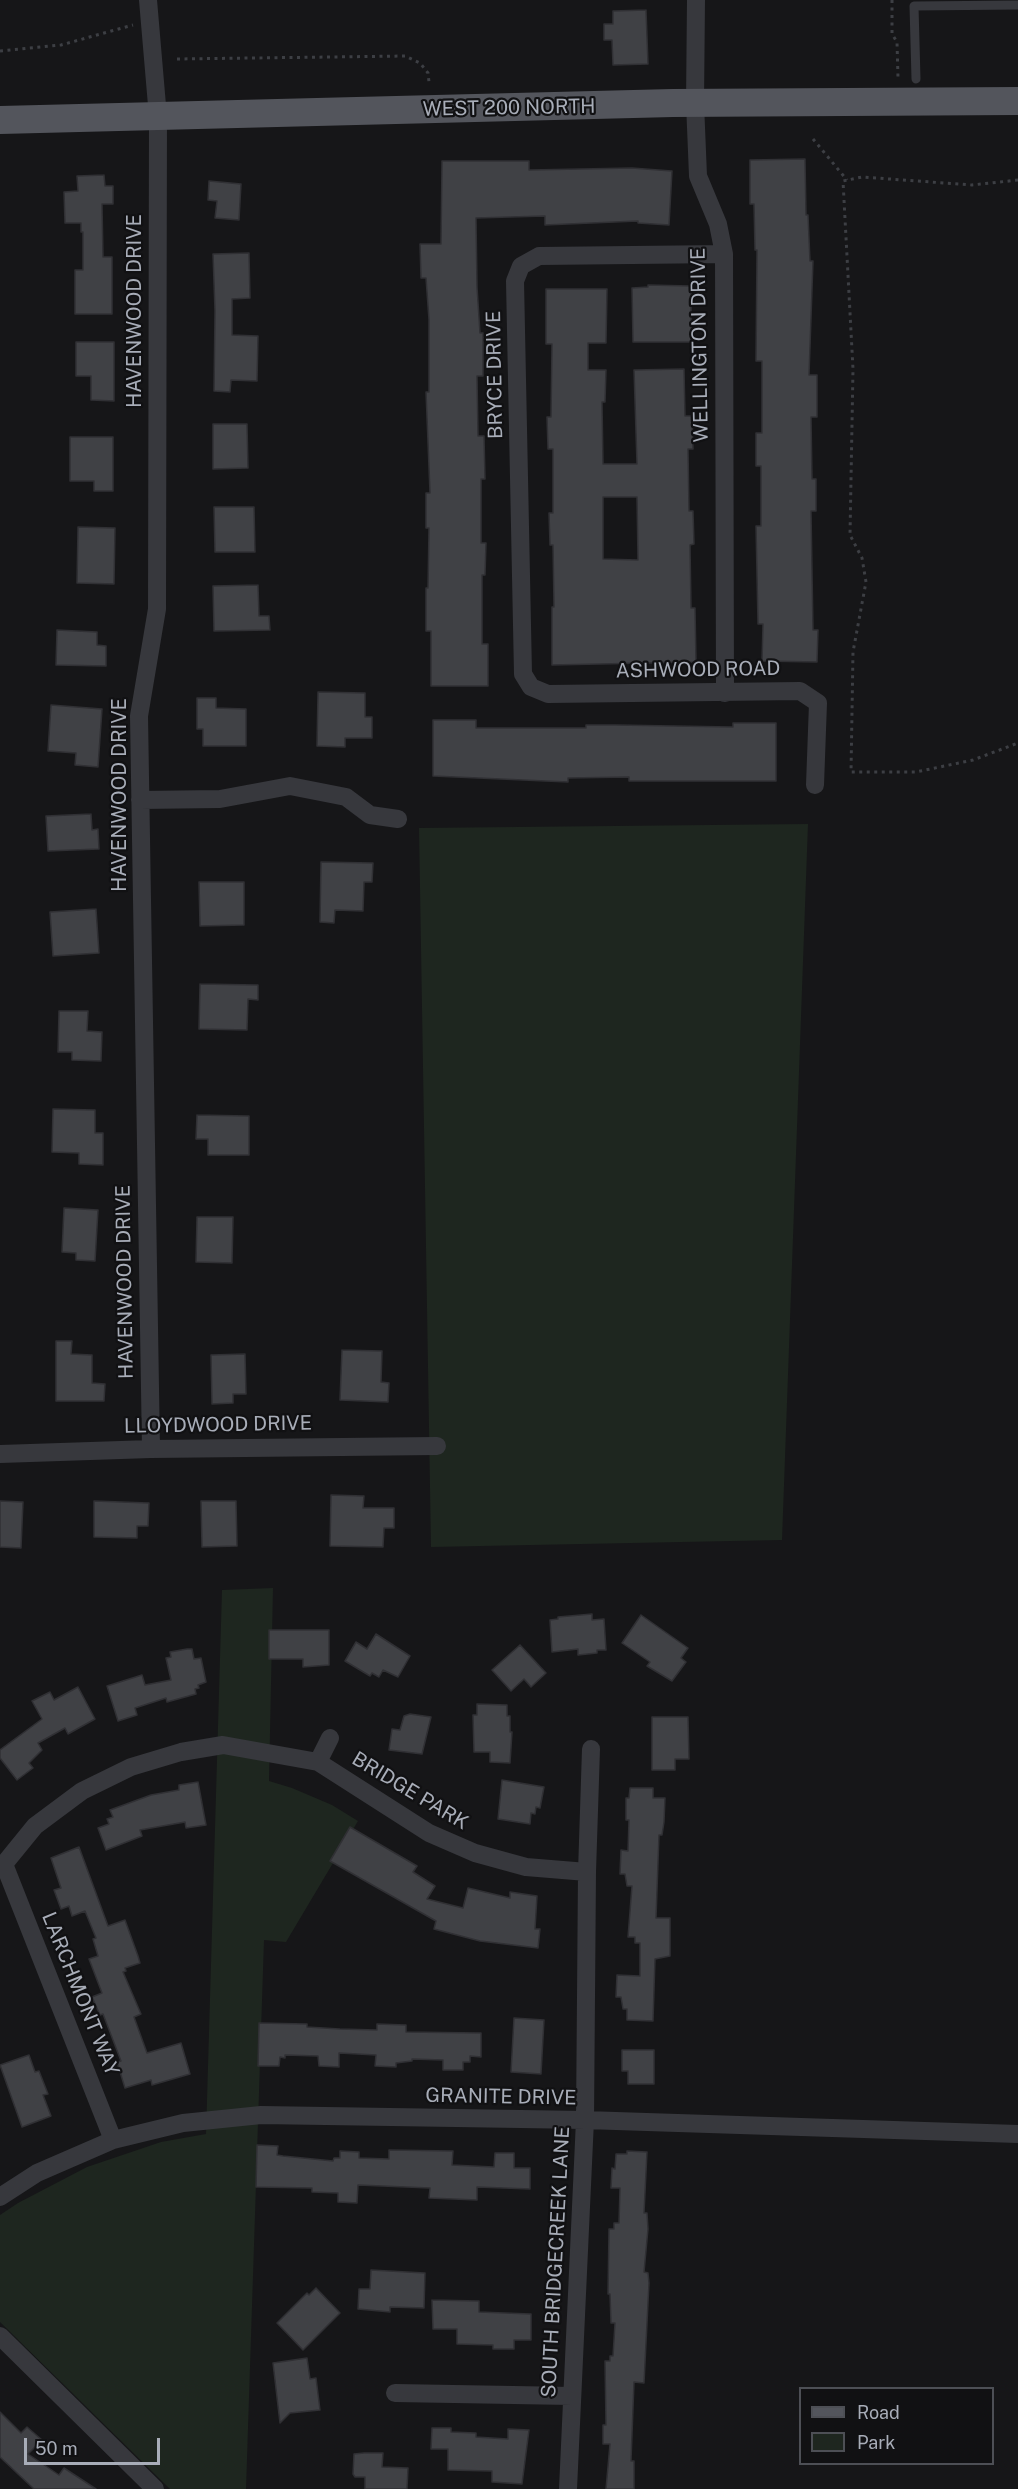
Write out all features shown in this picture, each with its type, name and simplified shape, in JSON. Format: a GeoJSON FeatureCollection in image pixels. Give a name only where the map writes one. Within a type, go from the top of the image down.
{"type":"FeatureCollection","features":[{"type":"Feature","properties":{"kind":"main road","name":"WEST 200 NORTH"},"geometry":{"type":"LineString","coordinates":[[0,120],[695,103],[1018,101]]}},
{"type":"Feature","properties":{"kind":"street","name":"HAVENWOOD DRIVE"},"geometry":{"type":"LineString","coordinates":[[148,0],[158,117],[157,609],[139,716],[151,1449]]}},
{"type":"Feature","properties":{"kind":"street","name":"WELLINGTON DRIVE"},"geometry":{"type":"LineString","coordinates":[[696,0],[695,103],[698,176],[718,224],[724,254],[725,693]]}},
{"type":"Feature","properties":{"kind":"street","name":"BRYCE DRIVE"},"geometry":{"type":"LineString","coordinates":[[531,687],[523,674],[522,662],[515,281],[520,266],[539,256],[724,254]]}},
{"type":"Feature","properties":{"kind":"street","name":"ASHWOOD ROAD"},"geometry":{"type":"LineString","coordinates":[[531,687],[548,694],[800,691],[818,703],[815,785]]}},
{"type":"Feature","properties":{"kind":"street"},"geometry":{"type":"LineString","coordinates":[[140,800],[220,799],[290,786],[346,797],[370,814],[398,819]]}},
{"type":"Feature","properties":{"kind":"street","name":"LLOYDWOOD DRIVE"},"geometry":{"type":"LineString","coordinates":[[0,1454],[151,1449],[437,1446]]}},
{"type":"Feature","properties":{"kind":"street","name":"BRIDGE PARK"},"geometry":{"type":"LineString","coordinates":[[318,1762],[330,1738]]}},
{"type":"Feature","properties":{"kind":"street","name":"BRIDGE PARK"},"geometry":{"type":"LineString","coordinates":[[4,1864],[35,1826],[82,1791],[131,1767],[181,1752],[223,1745],[318,1762],[429,1833],[475,1853],[526,1868],[587,1872]]}},
{"type":"Feature","properties":{"kind":"street","name":"SOUTH BRIDGECREEK LANE"},"geometry":{"type":"LineString","coordinates":[[568,2489],[585,2121],[587,1872],[591,1749]]}},
{"type":"Feature","properties":{"kind":"street","name":"LARCHMONT WAY"},"geometry":{"type":"LineString","coordinates":[[4,1864],[113,2140]]}},
{"type":"Feature","properties":{"kind":"street","name":"GRANITE DRIVE"},"geometry":{"type":"LineString","coordinates":[[0,2197],[37,2173],[113,2140],[183,2123],[261,2115],[585,2121],[1018,2134]]}},
{"type":"Feature","properties":{"kind":"street"},"geometry":{"type":"LineString","coordinates":[[0,2336],[155,2489]]}},
{"type":"Feature","properties":{"kind":"street"},"geometry":{"type":"LineString","coordinates":[[395,2392],[572,2396]]}},
{"type":"Feature","properties":{"kind":"lane"},"geometry":{"type":"LineString","coordinates":[[916,79],[914,6],[1018,5]]}},
{"type":"Feature","properties":{"kind":"path"},"geometry":{"type":"LineString","coordinates":[[892,0],[892,34],[897,42],[898,79]]}},
{"type":"Feature","properties":{"kind":"path"},"geometry":{"type":"LineString","coordinates":[[0,51],[61,45],[133,25]]}},
{"type":"Feature","properties":{"kind":"path"},"geometry":{"type":"LineString","coordinates":[[177,59],[405,56],[420,63],[428,73],[429,82]]}},
{"type":"Feature","properties":{"kind":"path"},"geometry":{"type":"LineString","coordinates":[[813,139],[847,180]]}},
{"type":"Feature","properties":{"kind":"path"},"geometry":{"type":"LineString","coordinates":[[1018,180],[972,185],[862,177],[843,181],[853,369],[850,535],[862,558],[866,582],[853,652],[851,772],[916,772],[973,760],[1018,743]]}},
{"type":"Feature","properties":{"kind":"green space"},"geometry":{"type":"Polygon","coordinates":[[[808,824],[782,1540],[431,1547],[419,828],[808,824]]]}},
{"type":"Feature","properties":{"kind":"green space"},"geometry":{"type":"Polygon","coordinates":[[[273,1588],[269,1781],[332,1805],[358,1821],[286,1942],[264,1940],[246,2489],[170,2489],[0,2322],[0,2215],[18,2203],[87,2167],[161,2142],[206,2134],[222,1590],[273,1588]]]}},
{"type":"Feature","properties":{"kind":"building"},"geometry":{"type":"Polygon","coordinates":[[[646,10],[648,64],[613,65],[612,40],[604,40],[604,24],[613,24],[613,11],[646,10]]]}},
{"type":"Feature","properties":{"kind":"building"},"geometry":{"type":"Polygon","coordinates":[[[805,159],[806,215],[808,215],[810,261],[813,261],[809,375],[817,375],[817,417],[811,417],[812,479],[816,479],[816,511],[811,511],[813,630],[818,630],[817,662],[762,661],[763,624],[758,624],[756,526],[761,526],[761,466],[756,466],[756,433],[762,433],[762,361],[756,361],[757,250],[755,250],[754,204],[750,204],[750,160],[805,159]]]}},
{"type":"Feature","properties":{"kind":"building"},"geometry":{"type":"Polygon","coordinates":[[[442,161],[529,161],[529,170],[632,168],[672,171],[669,225],[638,223],[638,221],[545,225],[545,216],[476,218],[477,287],[480,333],[483,333],[483,376],[477,376],[478,436],[484,436],[485,479],[481,479],[481,543],[486,543],[485,575],[482,575],[482,644],[488,644],[488,686],[431,686],[431,631],[426,631],[429,528],[426,528],[426,493],[430,493],[426,392],[429,392],[429,320],[426,278],[421,278],[420,244],[441,244],[442,161]]]}},
{"type":"Feature","properties":{"kind":"building"},"geometry":{"type":"Polygon","coordinates":[[[104,175],[105,186],[113,186],[113,204],[102,204],[103,257],[112,257],[112,314],[75,314],[75,270],[83,270],[83,232],[81,232],[81,223],[65,223],[64,192],[78,191],[77,176],[104,175]]]}},
{"type":"Feature","properties":{"kind":"building"},"geometry":{"type":"Polygon","coordinates":[[[209,181],[241,184],[239,220],[215,218],[217,201],[208,200],[209,181]]]}},
{"type":"Feature","properties":{"kind":"building"},"geometry":{"type":"Polygon","coordinates":[[[249,253],[250,298],[232,299],[232,335],[258,336],[257,381],[231,380],[230,392],[214,391],[213,254],[249,253]]]}},
{"type":"Feature","properties":{"kind":"building"},"geometry":{"type":"Polygon","coordinates":[[[648,285],[691,286],[691,342],[633,342],[632,288],[648,287],[648,285]]]}},
{"type":"Feature","properties":{"kind":"building"},"geometry":{"type":"Polygon","coordinates":[[[546,289],[607,289],[606,343],[588,343],[588,370],[606,370],[605,402],[602,402],[603,464],[637,464],[634,370],[684,369],[685,416],[692,416],[693,449],[688,449],[689,511],[693,511],[694,544],[690,545],[691,608],[695,608],[696,662],[552,665],[553,545],[550,545],[549,513],[553,513],[553,449],[548,449],[547,417],[551,417],[552,344],[546,344],[546,289]],[[603,497],[603,559],[638,560],[637,497],[603,497]]]}},
{"type":"Feature","properties":{"kind":"building"},"geometry":{"type":"Polygon","coordinates":[[[76,342],[114,342],[114,401],[91,400],[91,376],[76,376],[76,342]]]}},
{"type":"Feature","properties":{"kind":"building"},"geometry":{"type":"Polygon","coordinates":[[[213,424],[247,424],[248,468],[213,469],[213,424]]]}},
{"type":"Feature","properties":{"kind":"building"},"geometry":{"type":"Polygon","coordinates":[[[70,437],[113,437],[113,491],[94,491],[94,481],[70,481],[70,437]]]}},
{"type":"Feature","properties":{"kind":"building"},"geometry":{"type":"Polygon","coordinates":[[[214,507],[254,507],[255,552],[215,552],[214,507]]]}},
{"type":"Feature","properties":{"kind":"building"},"geometry":{"type":"Polygon","coordinates":[[[78,527],[115,528],[114,584],[77,583],[78,527]]]}},
{"type":"Feature","properties":{"kind":"building"},"geometry":{"type":"Polygon","coordinates":[[[258,585],[259,616],[269,616],[270,630],[214,631],[213,586],[258,585]]]}},
{"type":"Feature","properties":{"kind":"building"},"geometry":{"type":"Polygon","coordinates":[[[57,630],[97,632],[97,645],[106,646],[106,666],[56,665],[57,630]]]}},
{"type":"Feature","properties":{"kind":"building"},"geometry":{"type":"Polygon","coordinates":[[[318,692],[365,693],[365,717],[372,717],[372,738],[345,738],[345,747],[317,746],[318,692]]]}},
{"type":"Feature","properties":{"kind":"building"},"geometry":{"type":"Polygon","coordinates":[[[197,698],[216,698],[216,708],[246,709],[246,746],[203,746],[203,729],[197,729],[197,698]]]}},
{"type":"Feature","properties":{"kind":"building"},"geometry":{"type":"Polygon","coordinates":[[[51,705],[102,709],[98,767],[75,765],[76,753],[48,751],[51,705]]]}},
{"type":"Feature","properties":{"kind":"building"},"geometry":{"type":"Polygon","coordinates":[[[433,720],[476,720],[476,728],[586,728],[586,725],[733,727],[733,723],[776,723],[776,781],[629,781],[629,777],[568,778],[568,782],[433,776],[433,720]]]}},
{"type":"Feature","properties":{"kind":"building"},"geometry":{"type":"Polygon","coordinates":[[[91,814],[92,830],[98,829],[99,849],[48,851],[46,816],[91,814]]]}},
{"type":"Feature","properties":{"kind":"building"},"geometry":{"type":"Polygon","coordinates":[[[321,862],[373,863],[372,882],[364,882],[363,911],[335,910],[334,923],[320,922],[321,862]]]}},
{"type":"Feature","properties":{"kind":"building"},"geometry":{"type":"Polygon","coordinates":[[[199,882],[244,882],[244,925],[200,926],[199,882]]]}},
{"type":"Feature","properties":{"kind":"building"},"geometry":{"type":"Polygon","coordinates":[[[96,909],[99,953],[53,956],[50,912],[96,909]]]}},
{"type":"Feature","properties":{"kind":"building"},"geometry":{"type":"Polygon","coordinates":[[[200,984],[258,985],[258,1000],[248,999],[247,1030],[199,1029],[200,984]]]}},
{"type":"Feature","properties":{"kind":"building"},"geometry":{"type":"Polygon","coordinates":[[[59,1011],[88,1011],[87,1031],[102,1032],[101,1061],[72,1060],[72,1052],[58,1052],[59,1011]]]}},
{"type":"Feature","properties":{"kind":"building"},"geometry":{"type":"Polygon","coordinates":[[[53,1109],[95,1110],[95,1133],[103,1133],[103,1165],[79,1164],[79,1153],[52,1152],[53,1109]]]}},
{"type":"Feature","properties":{"kind":"building"},"geometry":{"type":"Polygon","coordinates":[[[197,1115],[249,1116],[249,1155],[208,1155],[208,1139],[196,1139],[197,1115]]]}},
{"type":"Feature","properties":{"kind":"building"},"geometry":{"type":"Polygon","coordinates":[[[64,1208],[98,1210],[95,1261],[76,1260],[76,1253],[62,1252],[64,1208]]]}},
{"type":"Feature","properties":{"kind":"building"},"geometry":{"type":"Polygon","coordinates":[[[197,1217],[233,1217],[232,1263],[196,1262],[197,1217]]]}},
{"type":"Feature","properties":{"kind":"building"},"geometry":{"type":"Polygon","coordinates":[[[56,1341],[72,1341],[71,1354],[92,1355],[92,1383],[105,1384],[104,1401],[56,1401],[56,1341]]]}},
{"type":"Feature","properties":{"kind":"building"},"geometry":{"type":"Polygon","coordinates":[[[342,1350],[382,1351],[381,1382],[389,1383],[388,1402],[340,1400],[342,1350]]]}},
{"type":"Feature","properties":{"kind":"building"},"geometry":{"type":"Polygon","coordinates":[[[245,1354],[246,1394],[233,1394],[233,1403],[212,1404],[211,1355],[245,1354]]]}},
{"type":"Feature","properties":{"kind":"building"},"geometry":{"type":"Polygon","coordinates":[[[331,1495],[364,1496],[363,1508],[394,1508],[394,1528],[384,1528],[383,1547],[330,1546],[331,1495]]]}},
{"type":"Feature","properties":{"kind":"building"},"geometry":{"type":"Polygon","coordinates":[[[0,1501],[23,1502],[21,1548],[0,1547],[0,1501]]]}},
{"type":"Feature","properties":{"kind":"building"},"geometry":{"type":"Polygon","coordinates":[[[94,1501],[149,1503],[148,1526],[137,1526],[137,1538],[94,1537],[94,1501]]]}},
{"type":"Feature","properties":{"kind":"building"},"geometry":{"type":"Polygon","coordinates":[[[201,1501],[236,1501],[237,1546],[202,1547],[201,1501]]]}},
{"type":"Feature","properties":{"kind":"building"},"geometry":{"type":"Polygon","coordinates":[[[592,1614],[592,1620],[604,1619],[606,1650],[578,1655],[578,1649],[552,1652],[550,1620],[558,1619],[558,1617],[592,1614]]]}},
{"type":"Feature","properties":{"kind":"building"},"geometry":{"type":"Polygon","coordinates":[[[641,1615],[688,1648],[681,1658],[686,1662],[672,1681],[647,1666],[650,1662],[622,1643],[641,1615]]]}},
{"type":"Feature","properties":{"kind":"building"},"geometry":{"type":"Polygon","coordinates":[[[269,1630],[329,1630],[329,1665],[303,1667],[303,1659],[269,1659],[269,1630]]]}},
{"type":"Feature","properties":{"kind":"building"},"geometry":{"type":"Polygon","coordinates":[[[376,1634],[410,1656],[398,1677],[383,1670],[379,1677],[372,1673],[370,1676],[345,1661],[356,1642],[367,1649],[376,1634]]]}},
{"type":"Feature","properties":{"kind":"building"},"geometry":{"type":"Polygon","coordinates":[[[520,1645],[546,1673],[531,1687],[524,1679],[511,1691],[492,1670],[520,1645]]]}},
{"type":"Feature","properties":{"kind":"building"},"geometry":{"type":"Polygon","coordinates":[[[192,1649],[194,1659],[201,1658],[206,1682],[198,1685],[199,1688],[195,1689],[196,1694],[167,1702],[166,1698],[135,1708],[137,1715],[118,1721],[107,1686],[142,1675],[145,1685],[171,1680],[166,1658],[171,1657],[170,1652],[192,1649]]]}},
{"type":"Feature","properties":{"kind":"building"},"geometry":{"type":"Polygon","coordinates":[[[78,1687],[95,1719],[68,1734],[65,1728],[38,1743],[42,1750],[29,1763],[33,1768],[17,1780],[0,1758],[0,1750],[42,1719],[32,1701],[50,1692],[54,1700],[78,1687]]]}},
{"type":"Feature","properties":{"kind":"building"},"geometry":{"type":"Polygon","coordinates":[[[477,1704],[507,1705],[507,1716],[510,1716],[510,1732],[512,1732],[510,1763],[490,1762],[490,1752],[474,1752],[473,1715],[477,1715],[477,1704]]]}},
{"type":"Feature","properties":{"kind":"building"},"geometry":{"type":"Polygon","coordinates":[[[410,1714],[431,1717],[422,1754],[389,1750],[392,1729],[400,1730],[404,1716],[410,1714]]]}},
{"type":"Feature","properties":{"kind":"building"},"geometry":{"type":"Polygon","coordinates":[[[652,1717],[688,1717],[689,1759],[675,1759],[675,1770],[652,1770],[652,1717]]]}},
{"type":"Feature","properties":{"kind":"building"},"geometry":{"type":"Polygon","coordinates":[[[502,1780],[544,1787],[540,1808],[536,1807],[535,1814],[531,1813],[530,1824],[498,1819],[502,1780]]]}},
{"type":"Feature","properties":{"kind":"building"},"geometry":{"type":"Polygon","coordinates":[[[198,1782],[206,1825],[186,1828],[185,1822],[140,1830],[142,1836],[106,1850],[98,1828],[109,1824],[107,1819],[113,1817],[110,1810],[151,1795],[179,1790],[179,1785],[198,1782]]]}},
{"type":"Feature","properties":{"kind":"building"},"geometry":{"type":"Polygon","coordinates":[[[630,1788],[653,1788],[653,1798],[665,1798],[662,1835],[659,1835],[656,1918],[670,1918],[670,1956],[655,1959],[653,2021],[627,2020],[627,2009],[623,2009],[621,1997],[616,1997],[617,1975],[640,1976],[640,1943],[635,1943],[635,1937],[628,1937],[632,1886],[627,1886],[625,1874],[620,1874],[621,1850],[628,1851],[629,1820],[626,1820],[626,1798],[629,1798],[630,1788]]]}},
{"type":"Feature","properties":{"kind":"building"},"geometry":{"type":"Polygon","coordinates":[[[350,1827],[417,1866],[413,1872],[435,1886],[427,1899],[463,1908],[468,1888],[510,1898],[510,1892],[537,1896],[535,1929],[540,1929],[538,1948],[480,1941],[434,1929],[436,1921],[330,1861],[350,1827]]]}},
{"type":"Feature","properties":{"kind":"building"},"geometry":{"type":"Polygon","coordinates":[[[79,1847],[108,1926],[125,1920],[138,1956],[140,1963],[125,1968],[126,1971],[123,1972],[141,2014],[134,2017],[147,2053],[181,2043],[190,2074],[152,2085],[151,2080],[125,2088],[117,2062],[121,2061],[103,2014],[100,2015],[92,1997],[102,1993],[89,1959],[98,1956],[93,1939],[96,1938],[85,1911],[72,1916],[69,1906],[61,1909],[54,1890],[61,1888],[51,1858],[79,1847]]]}},
{"type":"Feature","properties":{"kind":"building"},"geometry":{"type":"Polygon","coordinates":[[[514,2018],[544,2020],[541,2074],[511,2072],[514,2018]]]}},
{"type":"Feature","properties":{"kind":"building"},"geometry":{"type":"Polygon","coordinates":[[[259,2023],[307,2024],[307,2027],[377,2030],[377,2024],[406,2025],[406,2032],[481,2033],[481,2057],[470,2056],[470,2062],[463,2062],[463,2070],[443,2070],[443,2060],[412,2059],[412,2061],[396,2063],[396,2067],[375,2066],[376,2055],[339,2053],[339,2067],[319,2066],[318,2056],[285,2055],[285,2058],[280,2057],[279,2066],[258,2066],[259,2023]]]}},
{"type":"Feature","properties":{"kind":"building"},"geometry":{"type":"Polygon","coordinates":[[[622,2050],[654,2050],[654,2084],[628,2084],[628,2071],[622,2071],[622,2050]]]}},
{"type":"Feature","properties":{"kind":"building"},"geometry":{"type":"Polygon","coordinates":[[[29,2055],[35,2072],[39,2071],[48,2094],[43,2095],[51,2116],[22,2127],[0,2065],[29,2055]]]}},
{"type":"Feature","properties":{"kind":"building"},"geometry":{"type":"Polygon","coordinates":[[[257,2145],[278,2146],[277,2155],[333,2161],[334,2158],[340,2158],[340,2151],[359,2152],[359,2158],[389,2159],[389,2150],[453,2151],[452,2165],[494,2167],[495,2153],[514,2153],[514,2168],[530,2168],[530,2189],[477,2187],[477,2200],[429,2198],[430,2188],[358,2185],[357,2203],[338,2202],[338,2193],[312,2192],[312,2188],[256,2187],[257,2145]]]}},
{"type":"Feature","properties":{"kind":"building"},"geometry":{"type":"Polygon","coordinates":[[[627,2151],[647,2152],[644,2213],[647,2213],[648,2229],[644,2272],[648,2273],[649,2283],[644,2383],[634,2382],[631,2461],[634,2461],[634,2489],[606,2489],[610,2444],[603,2444],[603,2425],[606,2425],[605,2361],[610,2361],[610,2356],[613,2356],[615,2323],[611,2323],[610,2294],[608,2294],[609,2229],[614,2229],[614,2223],[619,2223],[620,2188],[611,2188],[612,2168],[615,2169],[616,2154],[627,2154],[627,2151]]]}},
{"type":"Feature","properties":{"kind":"building"},"geometry":{"type":"Polygon","coordinates":[[[371,2270],[425,2273],[424,2308],[390,2307],[390,2312],[358,2309],[359,2289],[370,2289],[371,2270]]]}},
{"type":"Feature","properties":{"kind":"building"},"geometry":{"type":"Polygon","coordinates":[[[316,2288],[340,2313],[303,2350],[277,2323],[307,2293],[309,2295],[316,2288]]]}},
{"type":"Feature","properties":{"kind":"building"},"geometry":{"type":"Polygon","coordinates":[[[432,2300],[479,2301],[479,2312],[531,2314],[531,2340],[514,2340],[514,2349],[493,2349],[493,2345],[457,2344],[457,2329],[433,2329],[432,2300]]]}},
{"type":"Feature","properties":{"kind":"building"},"geometry":{"type":"Polygon","coordinates":[[[307,2358],[310,2379],[316,2378],[320,2410],[290,2413],[280,2423],[273,2363],[307,2358]]]}},
{"type":"Feature","properties":{"kind":"building"},"geometry":{"type":"Polygon","coordinates":[[[0,2412],[21,2433],[27,2427],[42,2440],[28,2454],[59,2475],[64,2468],[96,2489],[34,2489],[0,2457],[0,2412]]]}},
{"type":"Feature","properties":{"kind":"building"},"geometry":{"type":"Polygon","coordinates":[[[432,2428],[451,2428],[451,2432],[476,2433],[476,2437],[508,2439],[508,2429],[529,2430],[522,2484],[492,2482],[492,2471],[448,2470],[448,2449],[431,2449],[432,2428]]]}},
{"type":"Feature","properties":{"kind":"building"},"geometry":{"type":"Polygon","coordinates":[[[383,2453],[382,2467],[408,2468],[407,2489],[365,2489],[365,2477],[355,2477],[353,2474],[354,2454],[383,2453]]]}}]}
